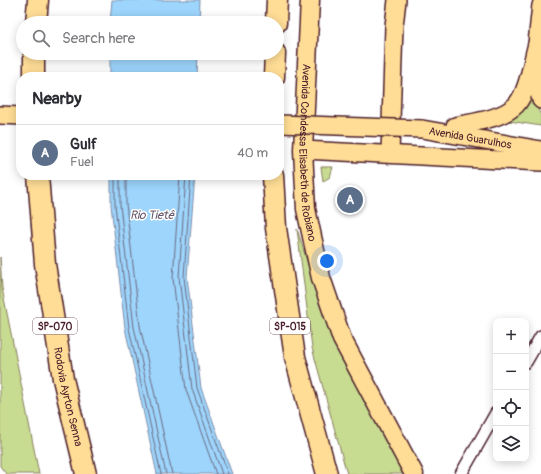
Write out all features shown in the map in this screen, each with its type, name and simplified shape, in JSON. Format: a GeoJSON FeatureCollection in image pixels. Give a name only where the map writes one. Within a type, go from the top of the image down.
{"type":"FeatureCollection","features":[{"type":"Feature","properties":{"kind":"highway"},"geometry":{"type":"LineString","coordinates":[[30,0],[31,16]]}},
{"type":"Feature","properties":{"kind":"highway"},"geometry":{"type":"LineString","coordinates":[[37,16],[38,0]]}},
{"type":"Feature","properties":{"kind":"highway"},"geometry":{"type":"LineString","coordinates":[[276,16],[277,0]]}},
{"type":"Feature","properties":{"kind":"highway","name":"Avenida Condessa Elisabeth de Robiano"},"geometry":{"type":"LineString","coordinates":[[310,0],[303,150],[306,209],[326,292],[342,339],[414,474]]}},
{"type":"Feature","properties":{"kind":"highway"},"geometry":{"type":"LineString","coordinates":[[274,72],[275,60]]}},
{"type":"Feature","properties":{"kind":"highway","name":"Rodovia Ayrton Senna"},"geometry":{"type":"LineString","coordinates":[[38,180],[45,264],[63,379],[86,474]]}},
{"type":"Feature","properties":{"kind":"highway","name":"SP-015"},"geometry":{"type":"LineString","coordinates":[[273,180],[276,228],[295,357],[327,474]]}},
{"type":"Feature","properties":{"kind":"main road"},"geometry":{"type":"LineString","coordinates":[[390,154],[394,26],[397,0]]}},
{"type":"Feature","properties":{"kind":"main road"},"geometry":{"type":"LineString","coordinates":[[541,5],[537,44],[538,86],[541,100]]}},
{"type":"Feature","properties":{"kind":"main road"},"geometry":{"type":"LineString","coordinates":[[455,126],[504,113],[515,105],[523,93],[537,44]]}},
{"type":"Feature","properties":{"kind":"main road"},"geometry":{"type":"LineString","coordinates":[[0,115],[16,116]]}},
{"type":"Feature","properties":{"kind":"main road"},"geometry":{"type":"LineString","coordinates":[[284,124],[422,129]]}},
{"type":"Feature","properties":{"kind":"main road","name":"Avenida Guarulhos"},"geometry":{"type":"LineString","coordinates":[[422,129],[455,126],[541,139]]}},
{"type":"Feature","properties":{"kind":"main road","name":"Avenida Guarulhos"},"geometry":{"type":"LineString","coordinates":[[422,129],[541,150]]}},
{"type":"Feature","properties":{"kind":"main road","name":"Avenida Guarulhos"},"geometry":{"type":"LineString","coordinates":[[303,150],[541,162]]}},
{"type":"Feature","properties":{"kind":"street"},"geometry":{"type":"LineString","coordinates":[[529,357],[541,336]]}},
{"type":"Feature","properties":{"kind":"street"},"geometry":{"type":"LineString","coordinates":[[461,474],[493,419]]}},
{"type":"Feature","properties":{"kind":"green space"},"geometry":{"type":"Polygon","coordinates":[[[531,97],[541,115],[541,126],[503,120],[531,97]]]}},
{"type":"Feature","properties":{"kind":"green space"},"geometry":{"type":"Polygon","coordinates":[[[321,167],[333,167],[330,177],[323,181],[321,167]]]}},
{"type":"Feature","properties":{"kind":"green space"},"geometry":{"type":"Polygon","coordinates":[[[297,229],[325,319],[403,474],[347,474],[312,348],[297,229]]]}},
{"type":"Feature","properties":{"kind":"green space"},"geometry":{"type":"Polygon","coordinates":[[[0,257],[2,288],[39,474],[6,474],[0,466],[0,257]]]}},
{"type":"Feature","properties":{"kind":"water"},"geometry":{"type":"Polygon","coordinates":[[[112,0],[200,0],[199,16],[111,16],[112,0]]]}},
{"type":"Feature","properties":{"kind":"water"},"geometry":{"type":"Polygon","coordinates":[[[110,60],[198,60],[197,72],[110,72],[110,60]]]}},
{"type":"Feature","properties":{"kind":"water","name":"Rio Tietê"},"geometry":{"type":"Polygon","coordinates":[[[111,180],[195,180],[187,277],[201,388],[232,474],[157,474],[125,328],[111,205],[111,180]]]}},
{"type":"Feature","properties":{"kind":"place","name":"Gulf"},"geometry":{"type":"Point","coordinates":[350,200]}}]}
